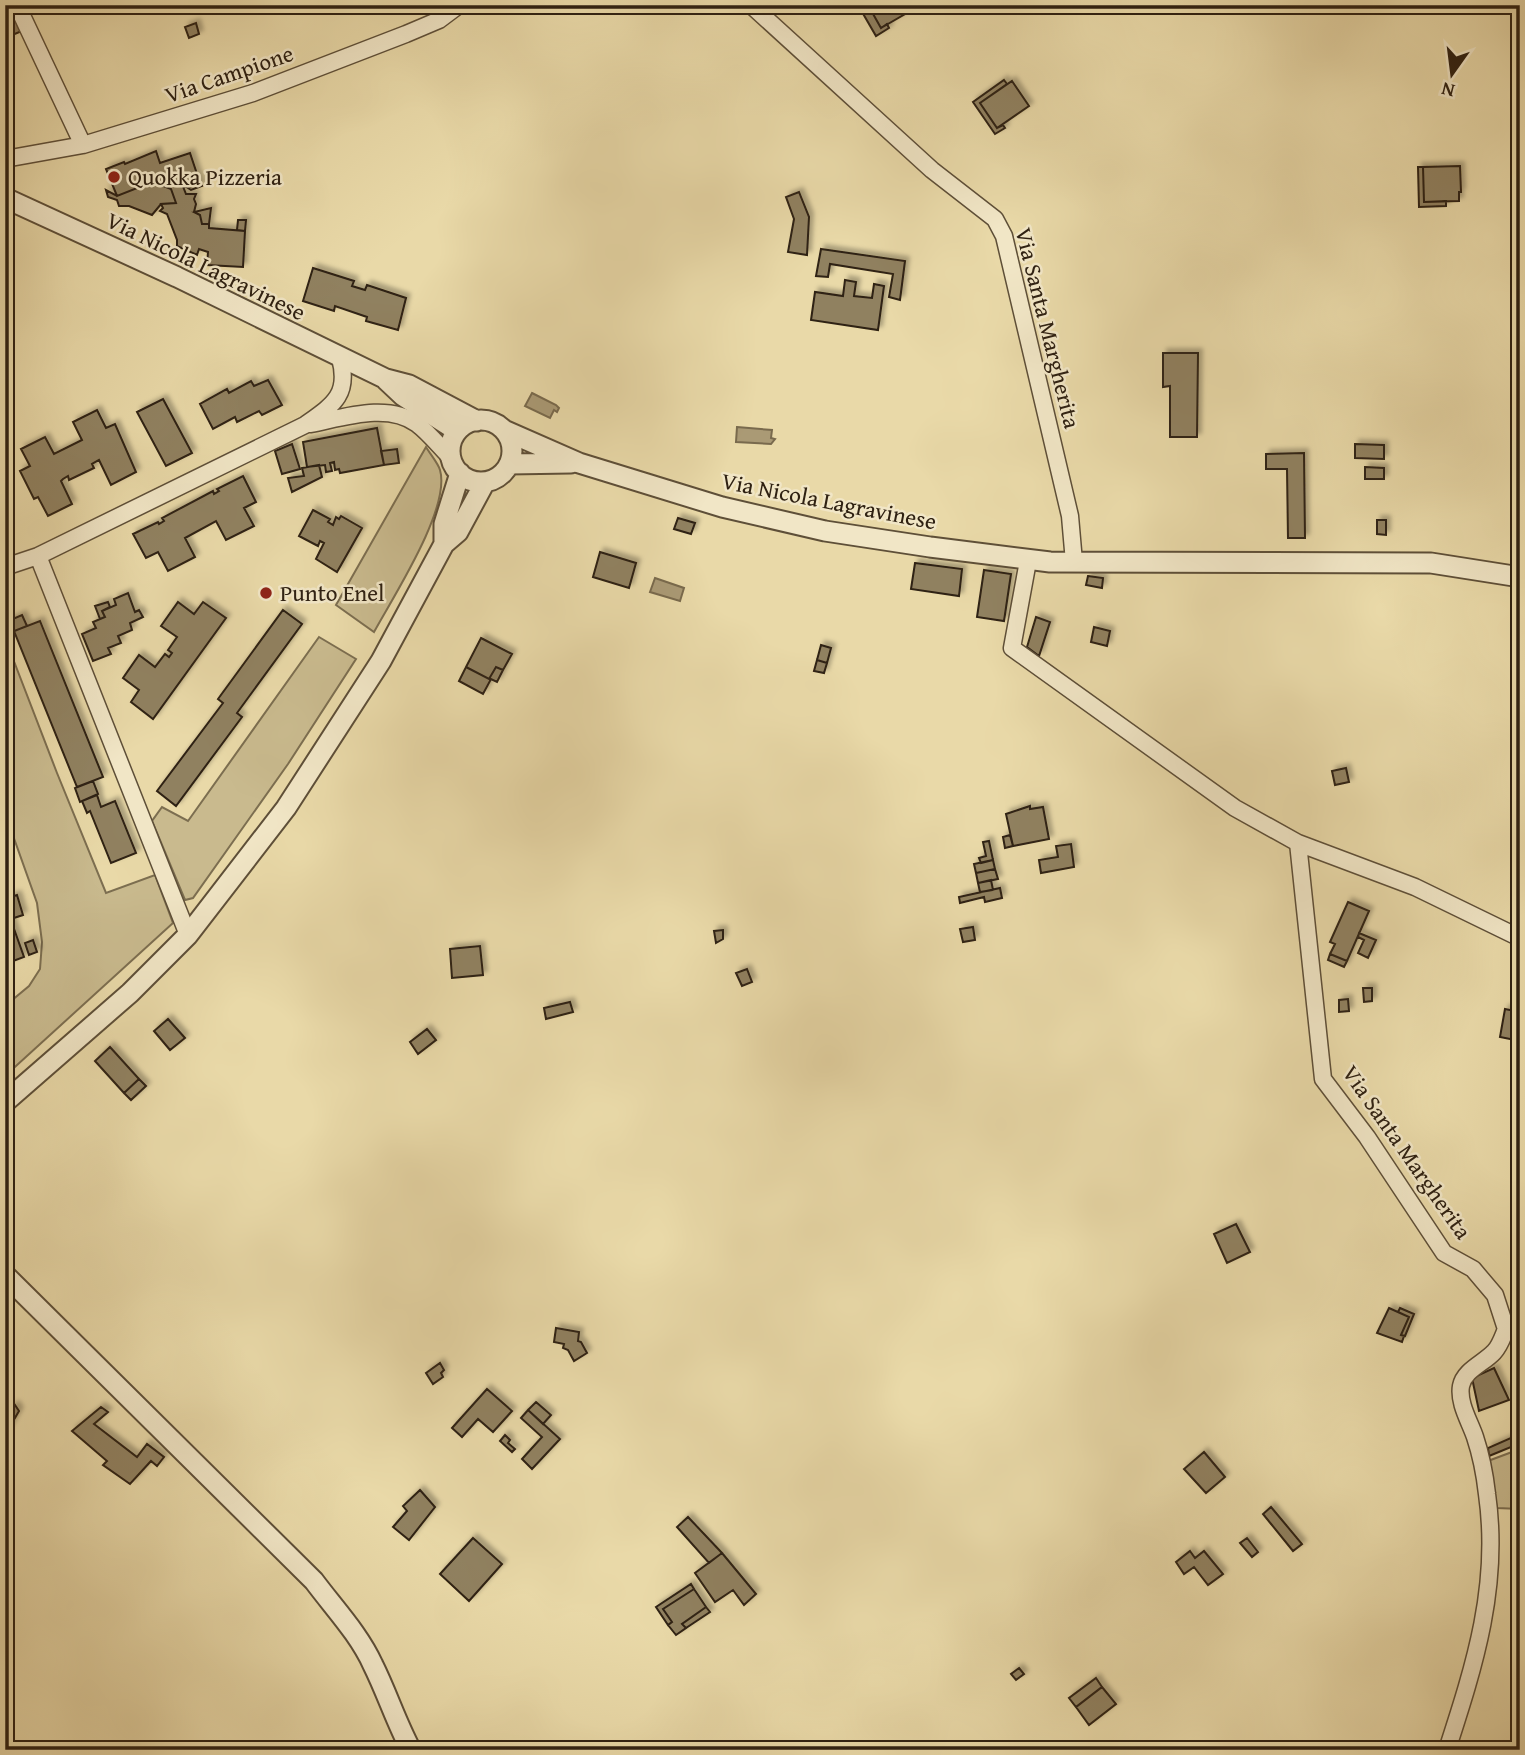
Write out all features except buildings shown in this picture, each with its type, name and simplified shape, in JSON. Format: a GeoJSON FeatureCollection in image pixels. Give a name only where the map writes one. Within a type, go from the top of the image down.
{"type":"FeatureCollection","features":[{"type":"Feature","properties":{"kind":"street"},"geometry":{"type":"LineString","coordinates":[[17,5],[83,145]]}},
{"type":"Feature","properties":{"kind":"street","name":"Via Campione"},"geometry":{"type":"LineString","coordinates":[[5,159],[83,145],[253,93],[439,20],[459,5]]}},
{"type":"Feature","properties":{"kind":"street","name":"Via Santa Margherita"},"geometry":{"type":"LineString","coordinates":[[751,5],[932,170],[995,219],[1004,236],[1037,370],[1070,516],[1074,562]]}},
{"type":"Feature","properties":{"kind":"street","name":"Via Nicola Lagravinese"},"geometry":{"type":"LineString","coordinates":[[5,198],[340,358],[386,379],[410,385],[477,421]]}},
{"type":"Feature","properties":{"kind":"street"},"geometry":{"type":"LineString","coordinates":[[5,567],[37,555],[305,425],[338,399],[344,384],[340,358]]}},
{"type":"Feature","properties":{"kind":"street","name":"Via Nicola Lagravinese"},"geometry":{"type":"LineString","coordinates":[[386,379],[403,396],[457,431]]}},
{"type":"Feature","properties":{"kind":"street"},"geometry":{"type":"LineString","coordinates":[[305,425],[377,413],[402,416],[416,423],[456,466],[471,481],[485,482],[495,479],[509,464],[512,453],[504,430],[496,424],[477,421],[466,424],[457,431],[452,441],[456,466],[444,524],[444,544]]}},
{"type":"Feature","properties":{"kind":"street","name":"Via Nicola Lagravinese"},"geometry":{"type":"LineString","coordinates":[[504,430],[579,463],[722,507],[825,531],[1028,561],[1431,563],[1520,578]]}},
{"type":"Feature","properties":{"kind":"street","name":"Via Nicola Lagravinese"},"geometry":{"type":"LineString","coordinates":[[509,464],[579,463]]}},
{"type":"Feature","properties":{"kind":"street"},"geometry":{"type":"LineString","coordinates":[[5,1102],[130,993],[188,935],[293,797],[381,661],[444,544],[458,532],[485,482]]}},
{"type":"Feature","properties":{"kind":"street"},"geometry":{"type":"LineString","coordinates":[[37,555],[188,935]]}},
{"type":"Feature","properties":{"kind":"street"},"geometry":{"type":"LineString","coordinates":[[1028,561],[1012,648],[1235,808],[1298,843],[1415,887],[1520,938]]}},
{"type":"Feature","properties":{"kind":"street","name":"Via Santa Margherita"},"geometry":{"type":"LineString","coordinates":[[1298,843],[1323,1079],[1367,1137],[1444,1253],[1473,1269],[1495,1295],[1506,1329],[1496,1351],[1467,1374],[1461,1386],[1465,1411],[1476,1437],[1487,1493],[1493,1548],[1483,1624],[1468,1686],[1447,1750]]}},
{"type":"Feature","properties":{"kind":"street"},"geometry":{"type":"LineString","coordinates":[[5,1275],[314,1581],[353,1631],[373,1664],[411,1750]]}},
{"type":"Feature","properties":{"kind":"shaded area"},"geometry":{"type":"Polygon","coordinates":[[[532,393],[556,405],[559,408],[557,412],[554,410],[550,418],[525,406],[532,393]]]}},
{"type":"Feature","properties":{"kind":"shaded area"},"geometry":{"type":"Polygon","coordinates":[[[737,427],[772,430],[771,438],[775,439],[771,444],[736,442],[737,427]]]}},
{"type":"Feature","properties":{"kind":"shaded area"},"geometry":{"type":"Polygon","coordinates":[[[426,447],[440,470],[441,486],[437,506],[418,552],[374,632],[336,605],[426,447]]]}},
{"type":"Feature","properties":{"kind":"shaded area"},"geometry":{"type":"Polygon","coordinates":[[[655,578],[684,588],[680,601],[650,592],[655,578]]]}},
{"type":"Feature","properties":{"kind":"shaded area"},"geometry":{"type":"Polygon","coordinates":[[[319,637],[356,659],[288,764],[193,898],[185,900],[152,821],[162,807],[188,821],[319,637]]]}},
{"type":"Feature","properties":{"kind":"shaded area"},"geometry":{"type":"Polygon","coordinates":[[[5,638],[106,893],[155,875],[173,923],[5,1076],[5,1006],[29,986],[40,969],[42,942],[37,903],[5,813],[5,638]]]}},
{"type":"Feature","properties":{"kind":"shaded area"},"geometry":{"type":"Polygon","coordinates":[[[1520,1449],[1520,1509],[1497,1508],[1488,1461],[1520,1449]]]}},
{"type":"Feature","properties":{"kind":"place","name":"Quokka Pizzeria"},"geometry":{"type":"Point","coordinates":[114,177]}},
{"type":"Feature","properties":{"kind":"place","name":"Punto Enel"},"geometry":{"type":"Point","coordinates":[266,593]}}]}
